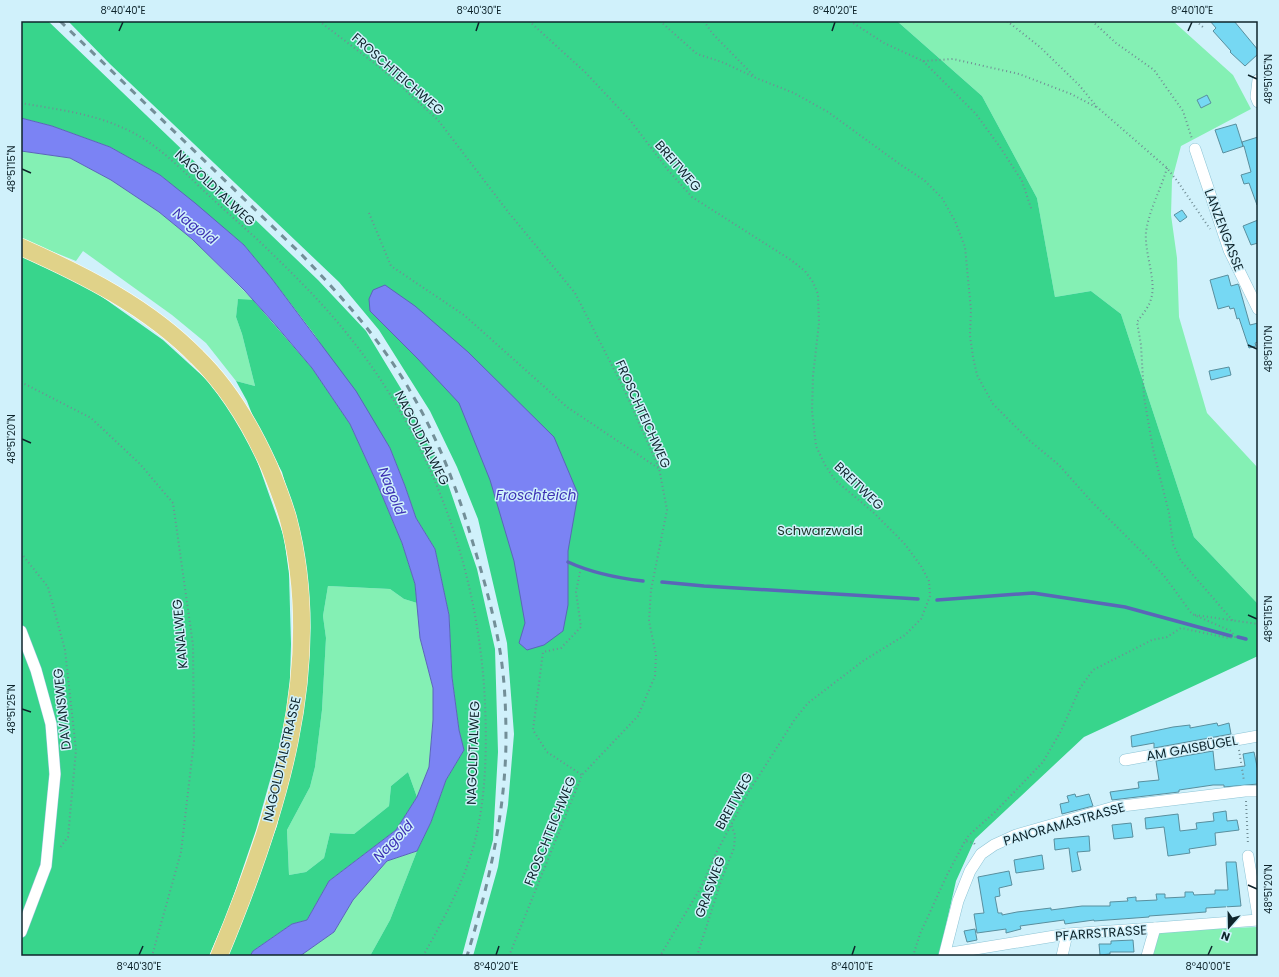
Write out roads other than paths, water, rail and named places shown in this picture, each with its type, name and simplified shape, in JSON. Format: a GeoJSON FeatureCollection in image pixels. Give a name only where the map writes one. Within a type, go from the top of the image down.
{"type":"FeatureCollection","features":[{"type":"Feature","properties":{"kind":"main road","name":"NAGOLDTALSTRASSE"},"geometry":{"type":"LineString","coordinates":[[21,248],[74,272],[108,290],[151,318],[196,355],[228,392],[254,434],[287,516],[299,574],[302,619],[300,679],[295,714],[278,790],[265,833],[219,956]]}},
{"type":"Feature","properties":{"kind":"street"},"geometry":{"type":"LineString","coordinates":[[1258,80],[1256,97],[1258,102]]}},
{"type":"Feature","properties":{"kind":"street","name":"LANZENGASSE"},"geometry":{"type":"LineString","coordinates":[[1195,149],[1229,250],[1258,309]]}},
{"type":"Feature","properties":{"kind":"street"},"geometry":{"type":"LineString","coordinates":[[21,632],[36,670],[51,724],[55,774],[46,866],[21,932]]}},
{"type":"Feature","properties":{"kind":"street","name":"AM GAISBÜGEL"},"geometry":{"type":"LineString","coordinates":[[1125,760],[1258,736]]}},
{"type":"Feature","properties":{"kind":"street","name":"PANORAMASTRASSE"},"geometry":{"type":"LineString","coordinates":[[944,955],[958,902],[970,871],[981,854],[994,845],[1016,835],[1114,807],[1245,791],[1258,791]]}},
{"type":"Feature","properties":{"kind":"street"},"geometry":{"type":"LineString","coordinates":[[1248,856],[1258,916]]}},
{"type":"Feature","properties":{"kind":"street","name":"PFARRSTRASSE"},"geometry":{"type":"LineString","coordinates":[[944,955],[1067,934],[1258,920]]}},
{"type":"Feature","properties":{"kind":"street"},"geometry":{"type":"LineString","coordinates":[[1147,956],[1155,928]]}},
{"type":"Feature","properties":{"kind":"street"},"geometry":{"type":"LineString","coordinates":[[1062,956],[1067,934]]}},
{"type":"Feature","properties":{"kind":"water","name":"Nagold"},"geometry":{"type":"Polygon","coordinates":[[[21,118],[52,126],[110,147],[160,175],[244,245],[272,279],[356,391],[390,448],[416,518],[435,549],[449,615],[452,677],[459,730],[464,750],[446,780],[431,822],[417,851],[387,861],[353,900],[334,932],[300,956],[250,956],[253,951],[292,924],[307,920],[329,881],[396,830],[417,797],[429,767],[433,720],[433,688],[420,638],[415,584],[402,543],[350,424],[312,368],[272,321],[244,290],[192,239],[159,212],[111,180],[70,158],[21,151],[21,118]]]}},
{"type":"Feature","properties":{"kind":"water","name":"Froschteich"},"geometry":{"type":"Polygon","coordinates":[[[385,285],[415,306],[468,352],[554,437],[578,494],[568,551],[568,605],[563,631],[544,645],[527,650],[519,643],[525,623],[514,561],[490,480],[459,403],[370,311],[369,299],[373,290],[385,285]]]}},
{"type":"Feature","properties":{"kind":"waterway"},"geometry":{"type":"LineString","coordinates":[[568,562],[605,574],[643,581]]}},
{"type":"Feature","properties":{"kind":"waterway"},"geometry":{"type":"LineString","coordinates":[[662,582],[704,586],[918,599]]}},
{"type":"Feature","properties":{"kind":"waterway"},"geometry":{"type":"LineString","coordinates":[[937,600],[1033,593],[1125,607],[1231,636]]}},
{"type":"Feature","properties":{"kind":"waterway"},"geometry":{"type":"LineString","coordinates":[[1238,637],[1246,639]]}},
{"type":"Feature","properties":{"kind":"railway"},"geometry":{"type":"LineString","coordinates":[[60,21],[302,255],[331,286],[373,335],[386,353],[409,389],[429,425],[460,501],[488,595],[500,651],[505,696],[505,769],[499,824],[482,904],[467,956]]}},
{"type":"Feature","properties":{"kind":"park label","name":"Schwarzwald"},"geometry":{"type":"Point","coordinates":[820,530]}}]}
